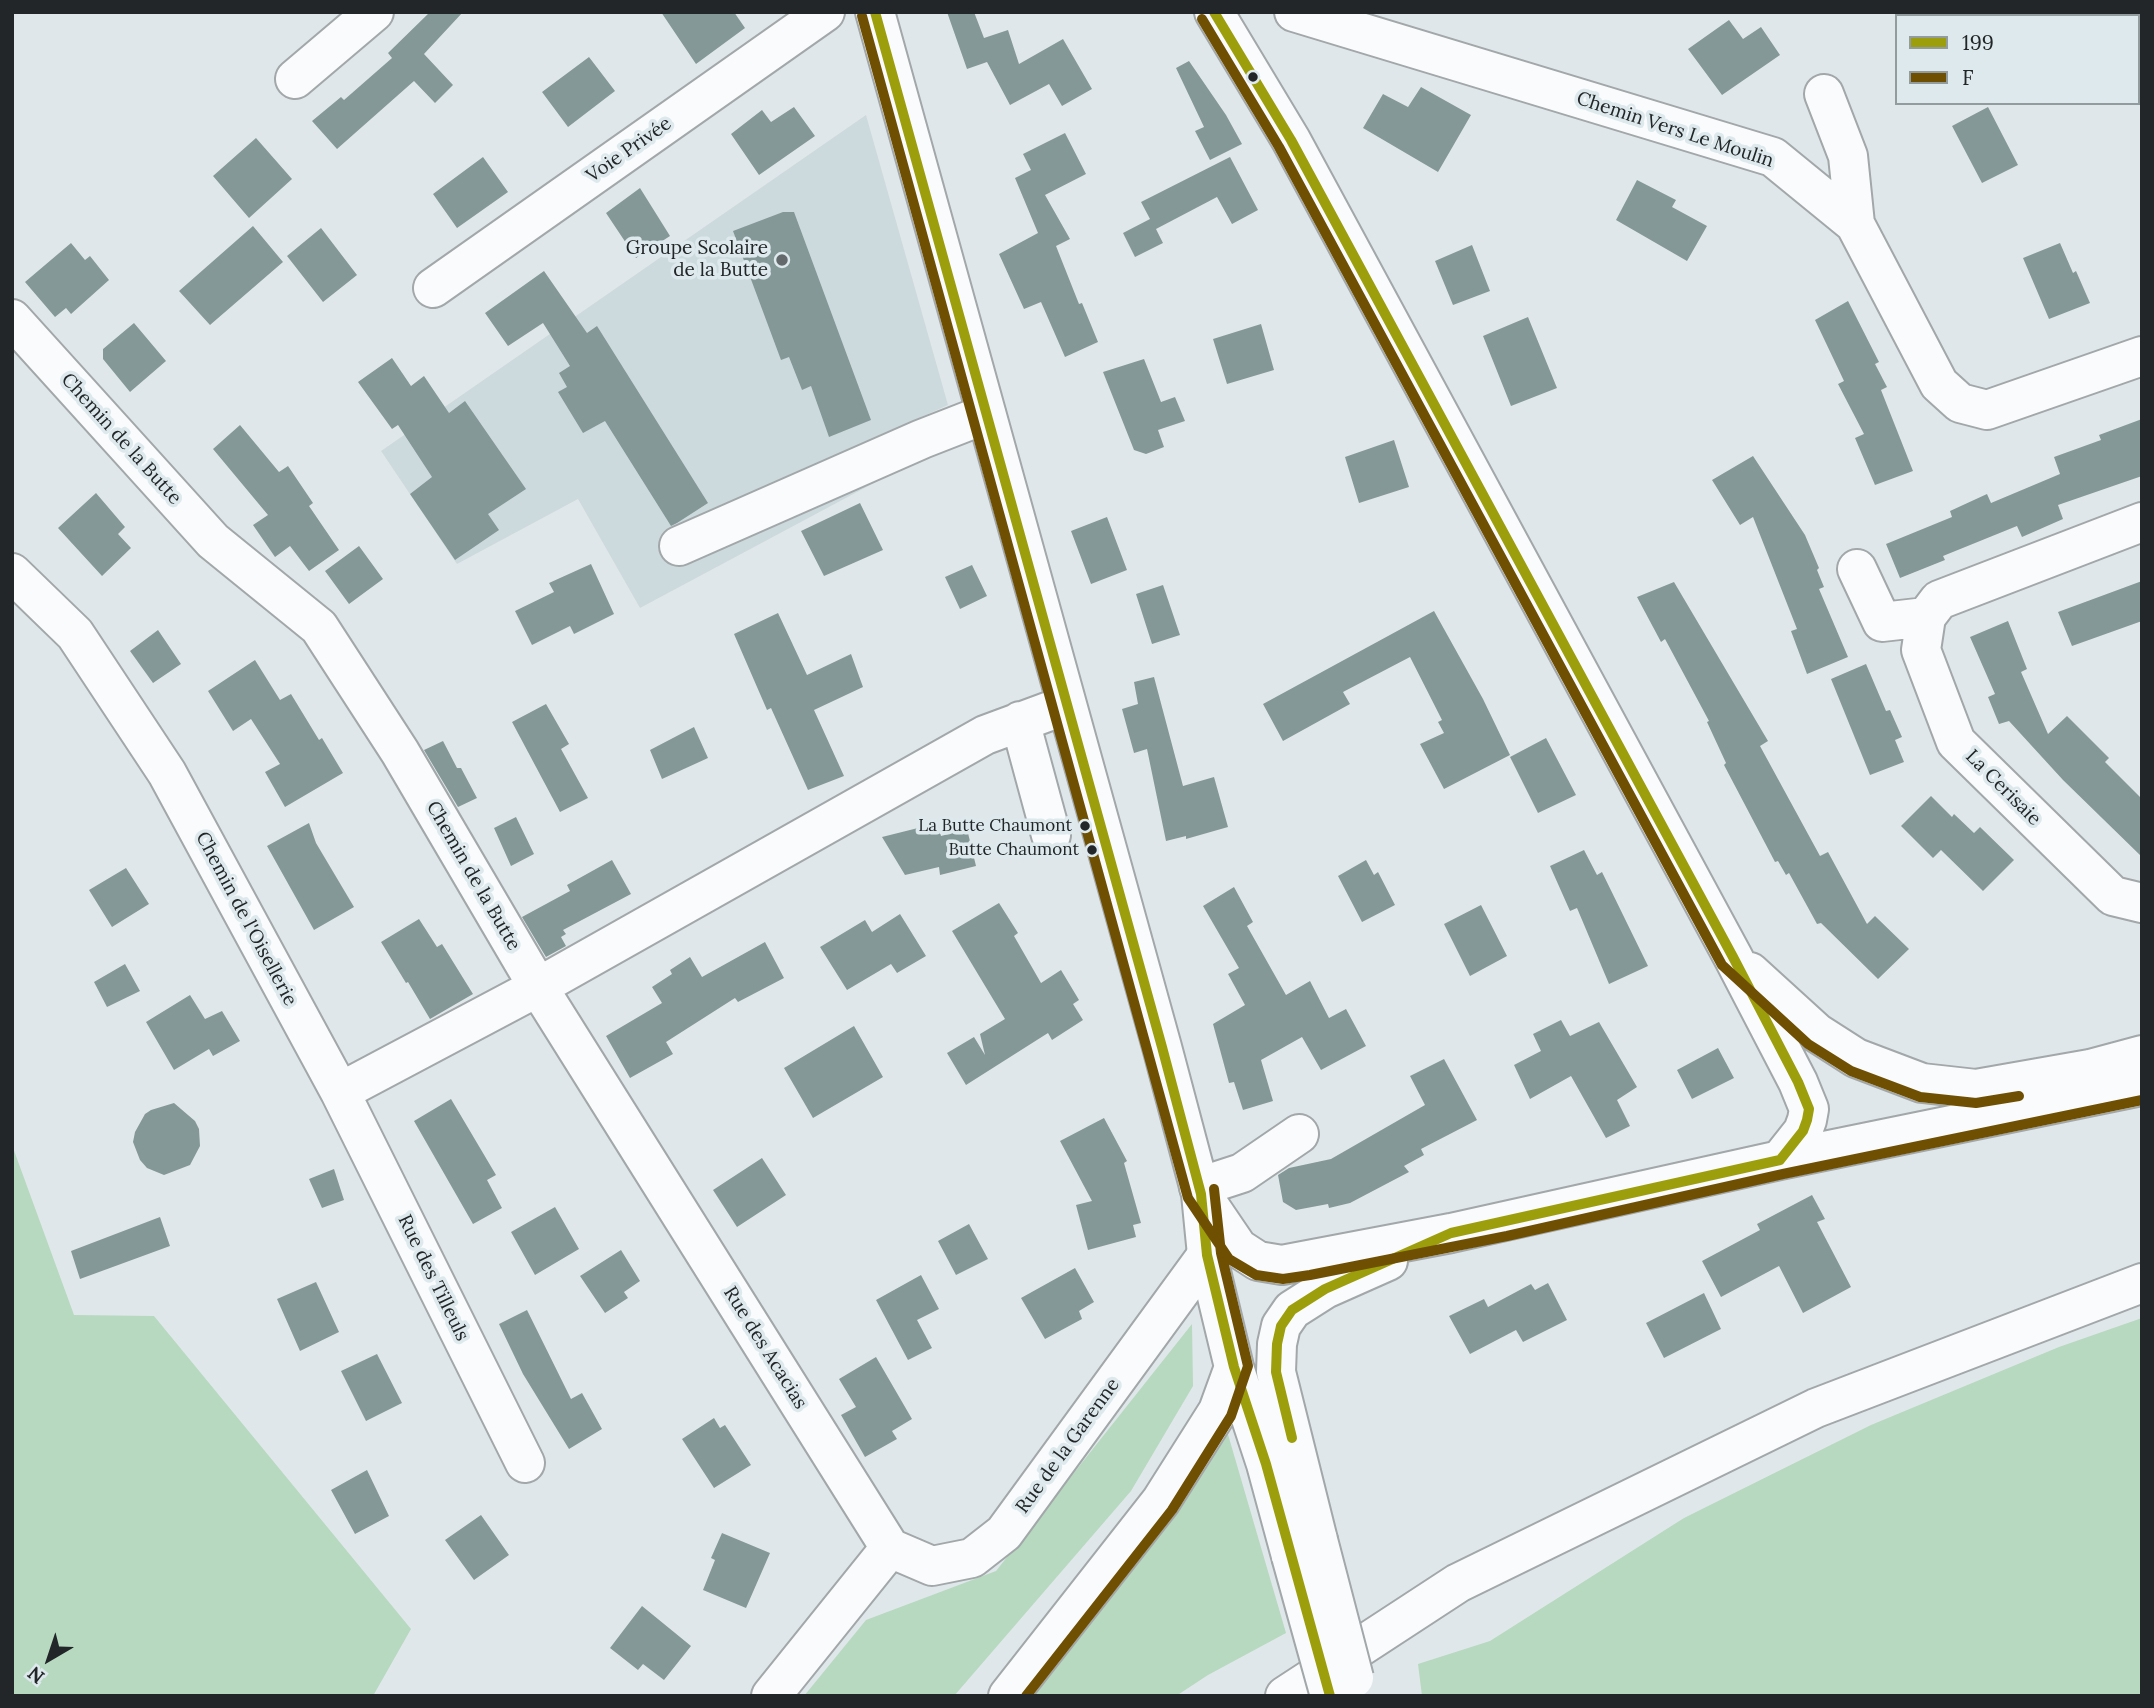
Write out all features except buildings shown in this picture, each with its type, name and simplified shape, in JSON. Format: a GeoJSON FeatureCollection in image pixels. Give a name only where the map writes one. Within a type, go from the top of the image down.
{"type":"FeatureCollection","features":[{"type":"Feature","properties":{"kind":"street"},"geometry":{"type":"LineString","coordinates":[[295,79],[374,12]]}},
{"type":"Feature","properties":{"kind":"street","name":"Voie Privée"},"geometry":{"type":"LineString","coordinates":[[433,288],[825,12]]}},
{"type":"Feature","properties":{"kind":"street"},"geometry":{"type":"LineString","coordinates":[[875,12],[1200,1190],[1207,1255],[1234,1367],[1266,1464],[1305,1548]]}},
{"type":"Feature","properties":{"kind":"street"},"geometry":{"type":"LineString","coordinates":[[1214,12],[1304,164],[1798,1082],[1808,1110],[1803,1131],[1780,1160]]}},
{"type":"Feature","properties":{"kind":"street","name":"Chemin Vers Le Moulin"},"geometry":{"type":"LineString","coordinates":[[1294,12],[1773,157],[1855,224],[1939,384],[1960,403],[1987,410],[2142,356]]}},
{"type":"Feature","properties":{"kind":"street"},"geometry":{"type":"LineString","coordinates":[[1824,94],[1848,156],[1855,224]]}},
{"type":"Feature","properties":{"kind":"street","name":"Chemin de la Butte"},"geometry":{"type":"LineString","coordinates":[[12,319],[214,541],[319,627],[400,752],[538,987]]}},
{"type":"Feature","properties":{"kind":"street"},"geometry":{"type":"LineString","coordinates":[[679,546],[922,439],[986,414]]}},
{"type":"Feature","properties":{"kind":"street"},"geometry":{"type":"LineString","coordinates":[[1857,569],[1882,622],[1926,617],[1939,600],[2142,522]]}},
{"type":"Feature","properties":{"kind":"street","name":"Chemin de l'Oisellerie"},"geometry":{"type":"LineString","coordinates":[[12,573],[75,634],[167,773],[341,1092]]}},
{"type":"Feature","properties":{"kind":"street","name":"La Cerisaie"},"geometry":{"type":"LineString","coordinates":[[1926,617],[1921,650],[1956,742],[2113,896],[2142,902]]}},
{"type":"Feature","properties":{"kind":"street"},"geometry":{"type":"LineString","coordinates":[[341,1092],[538,987],[985,735],[1066,705]]}},
{"type":"Feature","properties":{"kind":"street"},"geometry":{"type":"LineString","coordinates":[[1020,721],[1051,835]]}},
{"type":"Feature","properties":{"kind":"street"},"geometry":{"type":"LineString","coordinates":[[1733,957],[1817,1033],[1856,1058],[1922,1083],[1976,1089],[2090,1069],[2142,1055]]}},
{"type":"Feature","properties":{"kind":"street","name":"Rue des Acacias"},"geometry":{"type":"LineString","coordinates":[[538,987],[890,1548]]}},
{"type":"Feature","properties":{"kind":"street"},"geometry":{"type":"LineString","coordinates":[[1200,1190],[1238,1248],[1258,1261],[1282,1265],[1451,1233],[1780,1160],[2142,1086]]}},
{"type":"Feature","properties":{"kind":"street","name":"Rue des Tilleuls"},"geometry":{"type":"LineString","coordinates":[[341,1092],[525,1463]]}},
{"type":"Feature","properties":{"kind":"street"},"geometry":{"type":"LineString","coordinates":[[1200,1190],[1242,1173],[1299,1134]]}},
{"type":"Feature","properties":{"kind":"street"},"geometry":{"type":"LineString","coordinates":[[1348,1690],[1305,1548],[1276,1372],[1280,1326],[1292,1310],[1325,1289],[1451,1233]]}},
{"type":"Feature","properties":{"kind":"street","name":"Rue de la Garenne"},"geometry":{"type":"LineString","coordinates":[[890,1548],[932,1566],[972,1558],[1004,1533],[1207,1255]]}},
{"type":"Feature","properties":{"kind":"street"},"geometry":{"type":"LineString","coordinates":[[1285,1696],[1458,1583],[1804,1414],[2142,1283]]}},
{"type":"Feature","properties":{"kind":"street"},"geometry":{"type":"LineString","coordinates":[[1008,1696],[1161,1500],[1218,1411],[1234,1367]]}},
{"type":"Feature","properties":{"kind":"street"},"geometry":{"type":"LineString","coordinates":[[771,1696],[890,1548]]}},
{"type":"Feature","properties":{"kind":"shaded area","name":"Groupe Scolaire de la Butte"},"geometry":{"type":"Polygon","coordinates":[[[866,115],[948,405],[915,420],[930,453],[640,608],[578,499],[457,564],[381,451],[866,115]]]}},
{"type":"Feature","properties":{"kind":"green space"},"geometry":{"type":"Polygon","coordinates":[[[12,1145],[74,1315],[154,1316],[411,1629],[373,1696],[12,1696],[12,1145]]]}},
{"type":"Feature","properties":{"kind":"green space"},"geometry":{"type":"Polygon","coordinates":[[[2142,1318],[2142,1696],[1422,1696],[1418,1664],[1490,1641],[1684,1518],[1871,1425],[2059,1347],[2142,1318]]]}},
{"type":"Feature","properties":{"kind":"green space"},"geometry":{"type":"Polygon","coordinates":[[[1192,1324],[1193,1386],[1131,1491],[954,1696],[804,1696],[866,1620],[996,1571],[1192,1324]]]}},
{"type":"Feature","properties":{"kind":"green space"},"geometry":{"type":"Polygon","coordinates":[[[1227,1431],[1286,1633],[1208,1675],[1176,1696],[1023,1696],[1227,1431]]]}},
{"type":"Feature","properties":{"kind":"transit line","name":"199"},"geometry":{"type":"LineString","coordinates":[[875,12],[1162,1047],[1201,1194],[1207,1255],[1234,1367],[1266,1464],[1330,1696]]}},
{"type":"Feature","properties":{"kind":"transit line","name":"199"},"geometry":{"type":"LineString","coordinates":[[1214,12],[1291,140],[1798,1082],[1809,1109],[1807,1120],[1803,1131],[1780,1160]]}},
{"type":"Feature","properties":{"kind":"transit line","name":"F"},"geometry":{"type":"LineString","coordinates":[[862,16],[1188,1198],[1229,1259],[1256,1275],[1283,1279],[1310,1275],[1507,1236],[1783,1174],[2142,1100]]}},
{"type":"Feature","properties":{"kind":"transit line","name":"F"},"geometry":{"type":"LineString","coordinates":[[1202,19],[1279,147],[1722,965],[1808,1044],[1851,1071],[1920,1097],[1976,1103],[2019,1096]]}},
{"type":"Feature","properties":{"kind":"transit line","name":"199"},"geometry":{"type":"LineString","coordinates":[[1292,1438],[1276,1372],[1277,1344],[1281,1326],[1292,1310],[1325,1289],[1451,1233],[1780,1160]]}},
{"type":"Feature","properties":{"kind":"transit line","name":"F"},"geometry":{"type":"LineString","coordinates":[[1026,1696],[1172,1510],[1231,1416],[1248,1366],[1221,1253],[1214,1189]]}},
{"type":"Feature","properties":{"kind":"place","name":"Groupe Scolaire de la Butte"},"geometry":{"type":"Point","coordinates":[782,260]}},
{"type":"Feature","properties":{"kind":"place","name":"La Butte Chaumont"},"geometry":{"type":"Point","coordinates":[1085,826]}},
{"type":"Feature","properties":{"kind":"place","name":"Butte Chaumont"},"geometry":{"type":"Point","coordinates":[1092,850]}}]}
